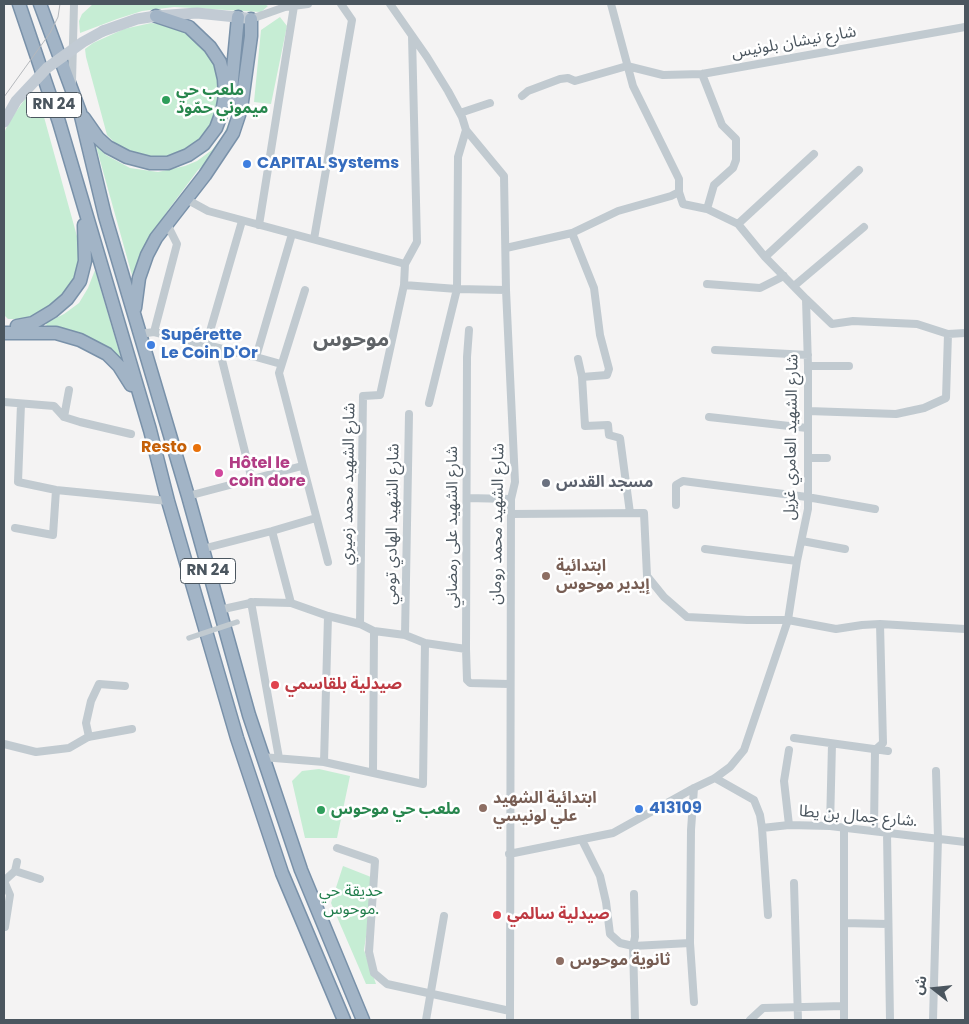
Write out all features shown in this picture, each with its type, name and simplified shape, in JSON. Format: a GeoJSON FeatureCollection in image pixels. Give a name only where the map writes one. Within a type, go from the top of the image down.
{"type":"FeatureCollection","features":[{"type":"Feature","properties":{"kind":"highway","name":"RN 24"},"geometry":{"type":"LineString","coordinates":[[19,4],[48,86],[84,207],[150,430],[168,501],[237,738],[282,873],[344,1020]]}},
{"type":"Feature","properties":{"kind":"highway","name":"RN 24"},"geometry":{"type":"LineString","coordinates":[[40,4],[80,112],[105,216],[188,496],[262,757],[301,870],[363,1020]]}},
{"type":"Feature","properties":{"kind":"highway"},"geometry":{"type":"LineString","coordinates":[[156,16],[189,27],[210,47],[220,62],[225,96],[216,128]]}},
{"type":"Feature","properties":{"kind":"highway"},"geometry":{"type":"LineString","coordinates":[[80,112],[98,138],[108,147],[127,157],[150,163],[168,162],[188,155],[204,144],[228,111],[245,18]]}},
{"type":"Feature","properties":{"kind":"highway"},"geometry":{"type":"LineString","coordinates":[[134,313],[139,278],[147,255],[156,238],[205,175],[233,133],[242,109],[250,44],[245,18]]}},
{"type":"Feature","properties":{"kind":"highway"},"geometry":{"type":"LineString","coordinates":[[4,326],[33,324],[67,298],[80,281],[85,261],[84,207]]}},
{"type":"Feature","properties":{"kind":"highway"},"geometry":{"type":"LineString","coordinates":[[4,333],[56,333],[80,340],[107,354],[128,379],[150,430]]}},
{"type":"Feature","properties":{"kind":"main road"},"geometry":{"type":"LineString","coordinates":[[4,122],[16,101],[47,68],[84,42],[103,32],[137,19],[156,16],[197,13],[245,18]]}},
{"type":"Feature","properties":{"kind":"street"},"geometry":{"type":"LineString","coordinates":[[72,89],[74,4]]}},
{"type":"Feature","properties":{"kind":"street"},"geometry":{"type":"LineString","coordinates":[[245,18],[283,5],[308,4]]}},
{"type":"Feature","properties":{"kind":"street"},"geometry":{"type":"LineString","coordinates":[[314,239],[352,20],[341,4]]}},
{"type":"Feature","properties":{"kind":"street","name":"شارع الشهيد محمد رومان"},"geometry":{"type":"LineString","coordinates":[[390,4],[427,57],[460,113],[466,130],[504,176],[506,290],[515,482],[511,498],[509,684],[510,1020]]}},
{"type":"Feature","properties":{"kind":"street"},"geometry":{"type":"LineString","coordinates":[[611,4],[633,86],[679,179],[679,192],[683,204],[707,209],[738,224],[765,257],[832,324],[853,321],[916,324],[948,334],[965,332]]}},
{"type":"Feature","properties":{"kind":"street"},"geometry":{"type":"LineString","coordinates":[[259,226],[294,6]]}},
{"type":"Feature","properties":{"kind":"street","name":"شارع نيشان بلونيس"},"geometry":{"type":"LineString","coordinates":[[627,66],[663,75],[702,74],[965,27]]}},
{"type":"Feature","properties":{"kind":"street","name":"شارع الشهيد محمد زميري"},"geometry":{"type":"LineString","coordinates":[[360,624],[363,396],[380,396],[404,285],[405,264],[417,242],[412,36]]}},
{"type":"Feature","properties":{"kind":"street"},"geometry":{"type":"LineString","coordinates":[[522,96],[528,91],[560,80],[568,78],[574,81],[627,66]]}},
{"type":"Feature","properties":{"kind":"street"},"geometry":{"type":"LineString","coordinates":[[702,74],[722,125],[736,139],[736,160],[733,168],[714,185],[707,209]]}},
{"type":"Feature","properties":{"kind":"street"},"geometry":{"type":"LineString","coordinates":[[460,113],[490,103]]}},
{"type":"Feature","properties":{"kind":"street"},"geometry":{"type":"LineString","coordinates":[[429,402],[457,289],[458,157],[466,130]]}},
{"type":"Feature","properties":{"kind":"street"},"geometry":{"type":"LineString","coordinates":[[738,224],[814,154]]}},
{"type":"Feature","properties":{"kind":"street"},"geometry":{"type":"LineString","coordinates":[[765,257],[859,170]]}},
{"type":"Feature","properties":{"kind":"street"},"geometry":{"type":"LineString","coordinates":[[506,248],[572,233],[618,212],[672,196],[679,192]]}},
{"type":"Feature","properties":{"kind":"street"},"geometry":{"type":"LineString","coordinates":[[186,199],[208,211],[405,264]]}},
{"type":"Feature","properties":{"kind":"street"},"geometry":{"type":"LineString","coordinates":[[206,345],[242,221]]}},
{"type":"Feature","properties":{"kind":"street"},"geometry":{"type":"LineString","coordinates":[[154,332],[177,244],[167,224]]}},
{"type":"Feature","properties":{"kind":"street"},"geometry":{"type":"LineString","coordinates":[[794,286],[864,227]]}},
{"type":"Feature","properties":{"kind":"street"},"geometry":{"type":"LineString","coordinates":[[572,233],[594,288],[600,335],[609,369],[607,375],[582,377]]}},
{"type":"Feature","properties":{"kind":"street"},"geometry":{"type":"LineString","coordinates":[[255,357],[292,234]]}},
{"type":"Feature","properties":{"kind":"street"},"geometry":{"type":"LineString","coordinates":[[707,284],[760,288],[784,276]]}},
{"type":"Feature","properties":{"kind":"street"},"geometry":{"type":"LineString","coordinates":[[404,285],[506,290]]}},
{"type":"Feature","properties":{"kind":"street"},"geometry":{"type":"LineString","coordinates":[[305,290],[279,373],[328,562]]}},
{"type":"Feature","properties":{"kind":"street","name":"شارع الشهيد العامري غزيل"},"geometry":{"type":"LineString","coordinates":[[510,854],[613,833],[715,778],[730,768],[744,750],[788,620],[797,561],[808,509],[806,299]]}},
{"type":"Feature","properties":{"kind":"street","name":"شارع الشهيد على رمضاني"},"geometry":{"type":"LineString","coordinates":[[469,330],[467,357],[466,649],[469,682],[509,684]]}},
{"type":"Feature","properties":{"kind":"street"},"geometry":{"type":"LineString","coordinates":[[139,334],[154,332],[281,364]]}},
{"type":"Feature","properties":{"kind":"street"},"geometry":{"type":"LineString","coordinates":[[808,411],[896,414],[924,408],[946,398],[948,334]]}},
{"type":"Feature","properties":{"kind":"street"},"geometry":{"type":"LineString","coordinates":[[218,348],[252,480]]}},
{"type":"Feature","properties":{"kind":"street"},"geometry":{"type":"LineString","coordinates":[[716,350],[808,356]]}},
{"type":"Feature","properties":{"kind":"street"},"geometry":{"type":"LineString","coordinates":[[578,359],[582,377],[585,426],[608,425],[609,436],[620,438],[630,513]]}},
{"type":"Feature","properties":{"kind":"street"},"geometry":{"type":"LineString","coordinates":[[808,366],[849,366]]}},
{"type":"Feature","properties":{"kind":"street"},"geometry":{"type":"LineString","coordinates":[[64,417],[69,390]]}},
{"type":"Feature","properties":{"kind":"street"},"geometry":{"type":"LineString","coordinates":[[4,402],[54,406],[64,417],[131,434]]}},
{"type":"Feature","properties":{"kind":"street"},"geometry":{"type":"LineString","coordinates":[[21,404],[18,482],[56,490],[168,501]]}},
{"type":"Feature","properties":{"kind":"street","name":"شارع الشهيد الهادي تومي"},"geometry":{"type":"LineString","coordinates":[[405,635],[408,414]]}},
{"type":"Feature","properties":{"kind":"street"},"geometry":{"type":"LineString","coordinates":[[709,417],[807,428]]}},
{"type":"Feature","properties":{"kind":"street"},"geometry":{"type":"LineString","coordinates":[[808,458],[827,458]]}},
{"type":"Feature","properties":{"kind":"street"},"geometry":{"type":"LineString","coordinates":[[188,496],[302,466]]}},
{"type":"Feature","properties":{"kind":"street"},"geometry":{"type":"LineString","coordinates":[[676,505],[676,484],[683,480],[808,497],[875,509]]}},
{"type":"Feature","properties":{"kind":"street"},"geometry":{"type":"LineString","coordinates":[[15,528],[52,535],[56,490]]}},
{"type":"Feature","properties":{"kind":"street"},"geometry":{"type":"LineString","coordinates":[[467,498],[511,498]]}},
{"type":"Feature","properties":{"kind":"street"},"geometry":{"type":"LineString","coordinates":[[511,514],[644,513],[647,576],[664,597],[687,617],[788,620],[836,629],[880,624],[965,629]]}},
{"type":"Feature","properties":{"kind":"street"},"geometry":{"type":"LineString","coordinates":[[202,550],[316,518]]}},
{"type":"Feature","properties":{"kind":"street"},"geometry":{"type":"LineString","coordinates":[[272,531],[291,603]]}},
{"type":"Feature","properties":{"kind":"street"},"geometry":{"type":"LineString","coordinates":[[802,541],[845,549]]}},
{"type":"Feature","properties":{"kind":"street"},"geometry":{"type":"LineString","coordinates":[[705,549],[797,561]]}},
{"type":"Feature","properties":{"kind":"street"},"geometry":{"type":"LineString","coordinates":[[219,610],[252,602],[291,603],[328,616],[360,624],[374,631],[405,635],[425,643],[466,649]]}},
{"type":"Feature","properties":{"kind":"street"},"geometry":{"type":"LineString","coordinates":[[252,602],[279,758]]}},
{"type":"Feature","properties":{"kind":"street"},"geometry":{"type":"LineString","coordinates":[[324,762],[328,616]]}},
{"type":"Feature","properties":{"kind":"street"},"geometry":{"type":"LineString","coordinates":[[189,638],[237,622]]}},
{"type":"Feature","properties":{"kind":"street"},"geometry":{"type":"LineString","coordinates":[[875,750],[884,743],[880,624]]}},
{"type":"Feature","properties":{"kind":"street"},"geometry":{"type":"LineString","coordinates":[[373,772],[374,631]]}},
{"type":"Feature","properties":{"kind":"street"},"geometry":{"type":"LineString","coordinates":[[262,757],[324,762],[423,784],[425,643]]}},
{"type":"Feature","properties":{"kind":"street"},"geometry":{"type":"LineString","coordinates":[[89,737],[86,723],[91,701],[99,684],[125,686]]}},
{"type":"Feature","properties":{"kind":"street"},"geometry":{"type":"LineString","coordinates":[[4,744],[36,752],[69,748],[89,737],[132,730]]}},
{"type":"Feature","properties":{"kind":"street"},"geometry":{"type":"LineString","coordinates":[[794,738],[888,752]]}},
{"type":"Feature","properties":{"kind":"street"},"geometry":{"type":"LineString","coordinates":[[830,826],[832,744]]}},
{"type":"Feature","properties":{"kind":"street"},"geometry":{"type":"LineString","coordinates":[[789,750],[784,781],[789,825]]}},
{"type":"Feature","properties":{"kind":"street"},"geometry":{"type":"LineString","coordinates":[[874,830],[875,750]]}},
{"type":"Feature","properties":{"kind":"street"},"geometry":{"type":"LineString","coordinates":[[933,1020],[938,838],[936,771]]}},
{"type":"Feature","properties":{"kind":"street"},"geometry":{"type":"LineString","coordinates":[[715,778],[754,800],[760,815],[768,915]]}},
{"type":"Feature","properties":{"kind":"street"},"geometry":{"type":"LineString","coordinates":[[694,788],[691,830],[690,943],[694,1002]]}},
{"type":"Feature","properties":{"kind":"street","name":"شارع جمال بن يطا."},"geometry":{"type":"LineString","coordinates":[[762,828],[789,825],[830,826],[965,842]]}},
{"type":"Feature","properties":{"kind":"street"},"geometry":{"type":"LineString","coordinates":[[844,828],[844,1020]]}},
{"type":"Feature","properties":{"kind":"street"},"geometry":{"type":"LineString","coordinates":[[887,833],[890,1020]]}},
{"type":"Feature","properties":{"kind":"street"},"geometry":{"type":"LineString","coordinates":[[582,840],[600,876],[610,934],[620,942],[633,946],[690,943]]}},
{"type":"Feature","properties":{"kind":"street"},"geometry":{"type":"LineString","coordinates":[[337,848],[375,861],[369,952],[374,973],[386,984],[510,1011]]}},
{"type":"Feature","properties":{"kind":"street"},"geometry":{"type":"LineString","coordinates":[[5,927],[10,895],[4,881],[15,872],[17,862]]}},
{"type":"Feature","properties":{"kind":"street"},"geometry":{"type":"LineString","coordinates":[[15,872],[40,879]]}},
{"type":"Feature","properties":{"kind":"street"},"geometry":{"type":"LineString","coordinates":[[794,883],[798,1020]]}},
{"type":"Feature","properties":{"kind":"street"},"geometry":{"type":"LineString","coordinates":[[634,894],[635,936],[633,946],[636,1020]]}},
{"type":"Feature","properties":{"kind":"street"},"geometry":{"type":"LineString","coordinates":[[426,1020],[444,916]]}},
{"type":"Feature","properties":{"kind":"street"},"geometry":{"type":"LineString","coordinates":[[844,923],[888,924]]}},
{"type":"Feature","properties":{"kind":"street"},"geometry":{"type":"LineString","coordinates":[[750,1020],[763,1008],[844,1006]]}},
{"type":"Feature","properties":{"kind":"green space"},"geometry":{"type":"Polygon","coordinates":[[[93,4],[264,4],[268,6],[261,12],[174,7],[142,11],[80,33],[79,21],[82,14],[93,4]]]}},
{"type":"Feature","properties":{"kind":"green space"},"geometry":{"type":"Polygon","coordinates":[[[280,17],[287,26],[271,104],[254,102],[261,30],[280,17]]]}},
{"type":"Feature","properties":{"kind":"green space"},"geometry":{"type":"Polygon","coordinates":[[[151,23],[170,25],[189,32],[215,58],[222,99],[205,139],[175,158],[142,158],[117,145],[107,135],[86,57],[85,49],[93,43],[124,29],[151,23]]]}},
{"type":"Feature","properties":{"kind":"green space"},"geometry":{"type":"Polygon","coordinates":[[[243,35],[246,35],[239,96],[231,127],[208,161],[198,170],[166,213],[151,239],[133,279],[96,146],[106,155],[130,168],[158,172],[185,166],[197,161],[212,150],[224,134],[234,110],[243,35]]]}},
{"type":"Feature","properties":{"kind":"green space"},"geometry":{"type":"Polygon","coordinates":[[[28,95],[44,117],[83,258],[70,293],[34,316],[22,319],[8,319],[4,315],[4,133],[10,120],[28,95]]]}},
{"type":"Feature","properties":{"kind":"green space"},"geometry":{"type":"Polygon","coordinates":[[[95,270],[123,365],[105,347],[87,336],[68,329],[47,328],[46,323],[64,314],[79,303],[88,288],[95,270]]]}},
{"type":"Feature","properties":{"kind":"green space","name":"ملعب حي موحوس"},"geometry":{"type":"Polygon","coordinates":[[[319,769],[350,776],[337,838],[305,838],[292,781],[302,771],[319,769]]]}},
{"type":"Feature","properties":{"kind":"green space","name":"حديقة حي موحوس."},"geometry":{"type":"Polygon","coordinates":[[[343,866],[371,877],[369,917],[364,950],[376,984],[366,984],[331,903],[343,866]]]}},
{"type":"Feature","properties":{"kind":"tram line"},"geometry":{"type":"LineString","coordinates":[[4,97],[50,33],[58,17],[60,4]]}},
{"type":"Feature","properties":{"kind":"place","name":"ملعب حي ميموني حمّود"},"geometry":{"type":"Point","coordinates":[166,100]}},
{"type":"Feature","properties":{"kind":"place","name":"CAPITAL Systems"},"geometry":{"type":"Point","coordinates":[247,164]}},
{"type":"Feature","properties":{"kind":"place","name":"Supérette Le Coin D'Or"},"geometry":{"type":"Point","coordinates":[151,345]}},
{"type":"Feature","properties":{"kind":"place","name":"Resto"},"geometry":{"type":"Point","coordinates":[197,448]}},
{"type":"Feature","properties":{"kind":"place","name":"Hôtel le coin dore"},"geometry":{"type":"Point","coordinates":[219,473]}},
{"type":"Feature","properties":{"kind":"place","name":"مسجد القدس"},"geometry":{"type":"Point","coordinates":[546,483]}},
{"type":"Feature","properties":{"kind":"place","name":"ابتدائية إيدير موحوس"},"geometry":{"type":"Point","coordinates":[546,576]}},
{"type":"Feature","properties":{"kind":"place","name":"صيدلية بلقاسمي"},"geometry":{"type":"Point","coordinates":[275,685]}},
{"type":"Feature","properties":{"kind":"place","name":"ابتدائية الشهيد علي لونيسي"},"geometry":{"type":"Point","coordinates":[483,808]}},
{"type":"Feature","properties":{"kind":"place","name":"413109"},"geometry":{"type":"Point","coordinates":[639,809]}},
{"type":"Feature","properties":{"kind":"place","name":"ملعب حي موحوس"},"geometry":{"type":"Point","coordinates":[321,810]}},
{"type":"Feature","properties":{"kind":"place","name":"صيدلية سالمي"},"geometry":{"type":"Point","coordinates":[497,915]}},
{"type":"Feature","properties":{"kind":"place","name":"ثانوية موحوس"},"geometry":{"type":"Point","coordinates":[560,961]}},
{"type":"Feature","properties":{"kind":"district","name":"موحوس"},"geometry":{"type":"Point","coordinates":[351,341]}}]}
